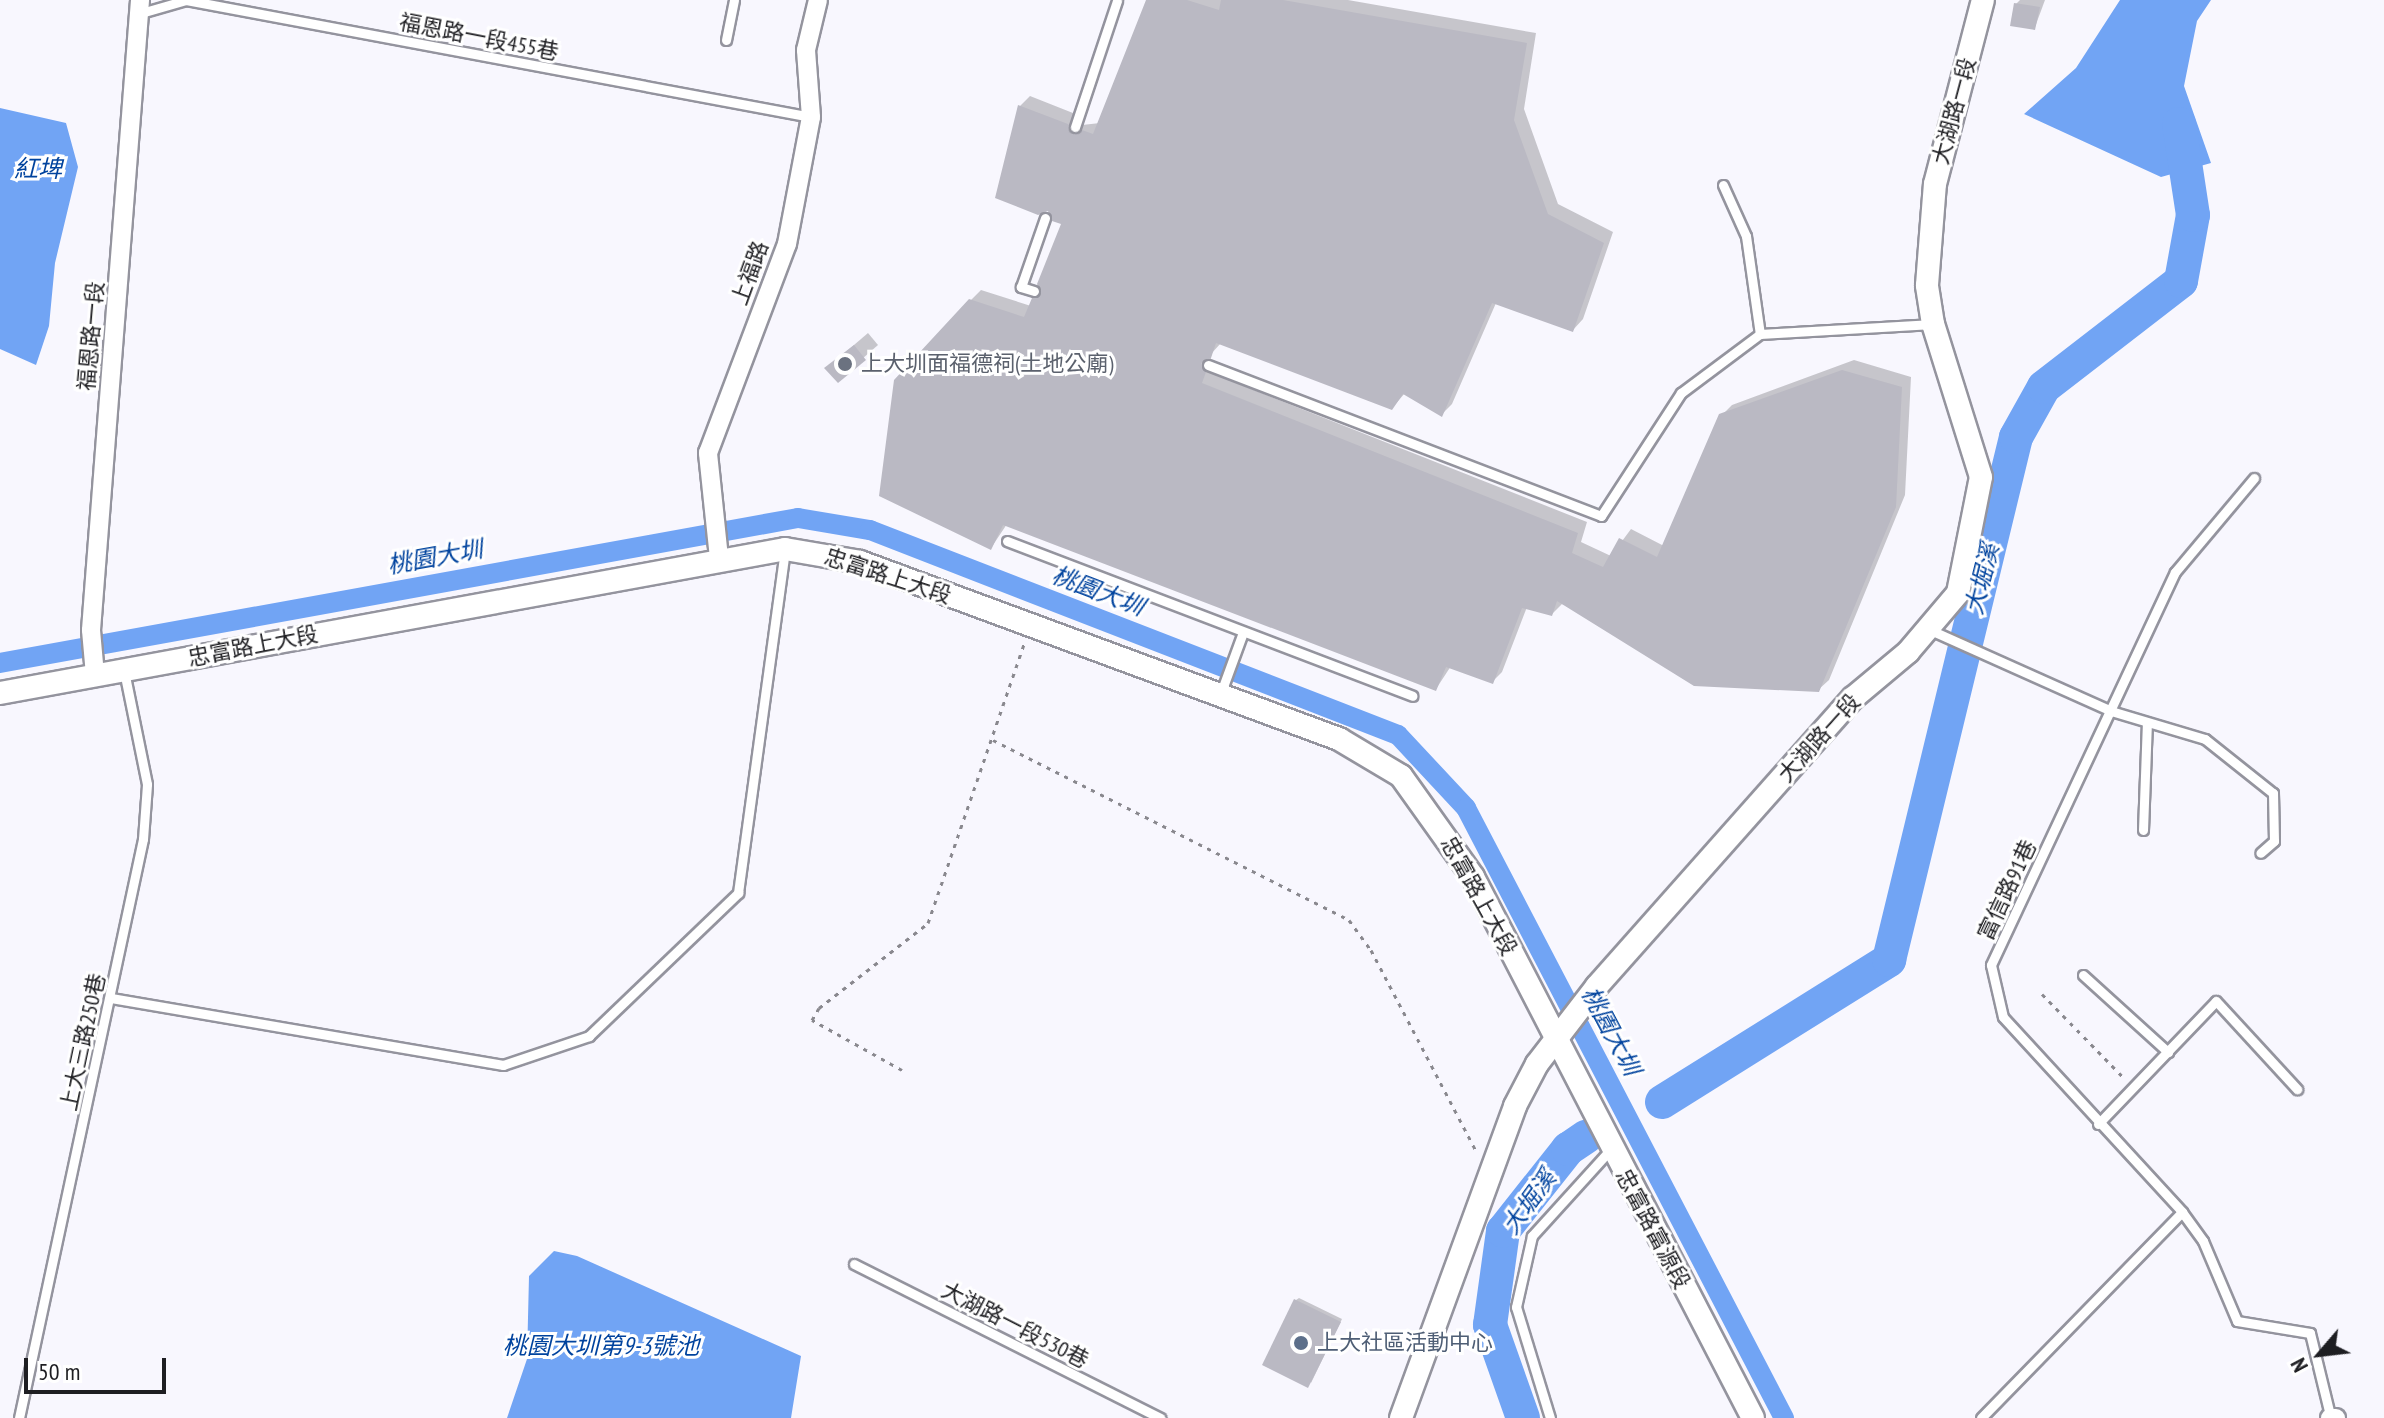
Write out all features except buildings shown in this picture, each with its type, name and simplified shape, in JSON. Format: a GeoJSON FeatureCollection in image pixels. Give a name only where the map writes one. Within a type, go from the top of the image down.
{"type":"FeatureCollection","features":[{"type":"Feature","properties":{"kind":"street","name":"上福路"},"geometry":{"type":"LineString","coordinates":[[718,551],[708,453],[787,244],[811,117],[806,50],[818,0]]}},
{"type":"Feature","properties":{"kind":"street","name":"大湖路一段"},"geometry":{"type":"LineString","coordinates":[[1401,1418],[1515,1106],[1554,1039],[1597,986],[1853,698],[1928,629],[1958,593],[1981,477],[1933,324],[1927,285],[1935,184],[1983,0]]}},
{"type":"Feature","properties":{"kind":"street","name":"福恩路一段"},"geometry":{"type":"LineString","coordinates":[[94,667],[91,630],[140,6]]}},
{"type":"Feature","properties":{"kind":"street","name":"忠富路上大段"},"geometry":{"type":"LineString","coordinates":[[0,693],[94,667],[124,671],[718,551],[785,549],[860,562],[1221,692],[1339,739],[1401,776],[1473,877],[1554,1039]]}},
{"type":"Feature","properties":{"kind":"street","name":"忠富路富源段"},"geometry":{"type":"LineString","coordinates":[[1554,1039],[1749,1416]]}},
{"type":"Feature","properties":{"kind":"lane","name":"福恩路一段455巷"},"geometry":{"type":"LineString","coordinates":[[140,6],[186,0],[811,117]]}},
{"type":"Feature","properties":{"kind":"lane"},"geometry":{"type":"LineString","coordinates":[[726,40],[734,0]]}},
{"type":"Feature","properties":{"kind":"lane"},"geometry":{"type":"LineString","coordinates":[[1075,127],[1117,1]]}},
{"type":"Feature","properties":{"kind":"lane"},"geometry":{"type":"LineString","coordinates":[[1723,185],[1746,236],[1760,334]]}},
{"type":"Feature","properties":{"kind":"lane"},"geometry":{"type":"LineString","coordinates":[[1034,291],[1021,287],[1045,218]]}},
{"type":"Feature","properties":{"kind":"lane"},"geometry":{"type":"LineString","coordinates":[[1208,365],[1601,516],[1681,393],[1760,334],[1933,324]]}},
{"type":"Feature","properties":{"kind":"lane","name":"富信路91巷"},"geometry":{"type":"LineString","coordinates":[[2254,478],[2175,572],[1991,965],[2003,1017],[2182,1212],[2203,1241],[2237,1321],[2310,1333],[2332,1417]]}},
{"type":"Feature","properties":{"kind":"lane"},"geometry":{"type":"LineString","coordinates":[[1007,541],[1412,696]]}},
{"type":"Feature","properties":{"kind":"lane"},"geometry":{"type":"LineString","coordinates":[[111,998],[503,1065],[589,1036],[738,893],[785,549]]}},
{"type":"Feature","properties":{"kind":"lane"},"geometry":{"type":"LineString","coordinates":[[1928,629],[2111,711],[2205,739],[2273,793],[2274,841],[2260,853]]}},
{"type":"Feature","properties":{"kind":"lane"},"geometry":{"type":"LineString","coordinates":[[1221,692],[1243,632]]}},
{"type":"Feature","properties":{"kind":"lane","name":"上大三路250巷"},"geometry":{"type":"LineString","coordinates":[[19,1418],[143,839],[147,784],[124,671]]}},
{"type":"Feature","properties":{"kind":"lane"},"geometry":{"type":"LineString","coordinates":[[2143,830],[2147,723]]}},
{"type":"Feature","properties":{"kind":"lane"},"geometry":{"type":"LineString","coordinates":[[2083,975],[2168,1052]]}},
{"type":"Feature","properties":{"kind":"lane"},"geometry":{"type":"LineString","coordinates":[[2098,1124],[2216,1001],[2297,1089]]}},
{"type":"Feature","properties":{"kind":"lane"},"geometry":{"type":"LineString","coordinates":[[1550,1418],[1516,1307],[1532,1236],[1611,1149]]}},
{"type":"Feature","properties":{"kind":"lane"},"geometry":{"type":"LineString","coordinates":[[1981,1418],[2182,1212]]}},
{"type":"Feature","properties":{"kind":"lane","name":"大湖路一段530巷"},"geometry":{"type":"LineString","coordinates":[[854,1264],[1160,1418]]}},
{"type":"Feature","properties":{"kind":"path"},"geometry":{"type":"LineString","coordinates":[[902,1070],[812,1020],[819,1008],[928,923],[1030,625]]}},
{"type":"Feature","properties":{"kind":"path"},"geometry":{"type":"LineString","coordinates":[[993,740],[1349,920],[1371,950],[1490,1179]]}},
{"type":"Feature","properties":{"kind":"path"},"geometry":{"type":"LineString","coordinates":[[2042,994],[2133,1088]]}},
{"type":"Feature","properties":{"kind":"water"},"geometry":{"type":"Polygon","coordinates":[[[2120,0],[2211,0],[2197,21],[2184,86],[2211,163],[2161,177],[2024,114],[2076,68],[2120,0]]]}},
{"type":"Feature","properties":{"kind":"water","name":"紅埤"},"geometry":{"type":"Polygon","coordinates":[[[0,108],[66,123],[78,167],[55,263],[49,326],[36,365],[0,349],[0,108]]]}},
{"type":"Feature","properties":{"kind":"water","name":"桃園大圳第9-3號池"},"geometry":{"type":"Polygon","coordinates":[[[554,1251],[577,1256],[801,1356],[791,1418],[507,1418],[527,1359],[529,1276],[554,1251]]]}},
{"type":"Feature","properties":{"kind":"waterway","name":"大堀溪"},"geometry":{"type":"LineString","coordinates":[[1662,1102],[1889,960],[2016,437],[2044,387],[2181,281],[2193,215],[2179,124]]}},
{"type":"Feature","properties":{"kind":"waterway","name":"桃園大圳"},"geometry":{"type":"LineString","coordinates":[[0,663],[798,518],[870,530],[1398,735],[1466,808],[1784,1418]]}},
{"type":"Feature","properties":{"kind":"waterway","name":"大堀溪"},"geometry":{"type":"LineString","coordinates":[[1523,1418],[1490,1325],[1503,1231],[1568,1149],[1586,1137]]}},
{"type":"Feature","properties":{"kind":"place","name":"上大圳面福德祠(土地公廟)"},"geometry":{"type":"Point","coordinates":[845,364]}},
{"type":"Feature","properties":{"kind":"place","name":"上大社區活動中心"},"geometry":{"type":"Point","coordinates":[1301,1343]}}]}
